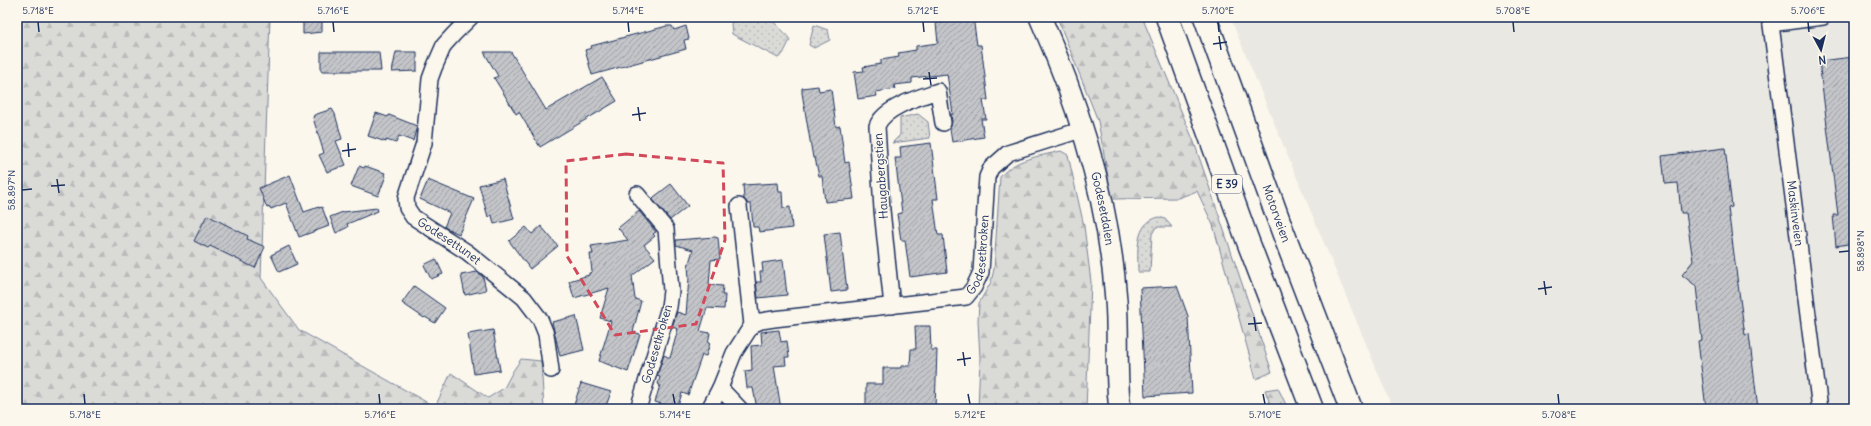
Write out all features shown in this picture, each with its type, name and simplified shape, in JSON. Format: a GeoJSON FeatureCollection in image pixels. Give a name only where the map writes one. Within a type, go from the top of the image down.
{"type":"FeatureCollection","features":[{"type":"Feature","properties":{"kind":"highway","name":"E 39"},"geometry":{"type":"LineString","coordinates":[[1167,17],[1288,351],[1312,409]]}},
{"type":"Feature","properties":{"kind":"highway","name":"Motorveien"},"geometry":{"type":"LineString","coordinates":[[1205,17],[1257,163],[1322,337],[1351,409]]}},
{"type":"Feature","properties":{"kind":"main road","name":"Godesetdalen"},"geometry":{"type":"LineString","coordinates":[[1040,17],[1073,97],[1084,129],[1102,199],[1112,259],[1116,300],[1117,390],[1120,409]]}},
{"type":"Feature","properties":{"kind":"street","name":"Godesettunet"},"geometry":{"type":"LineString","coordinates":[[471,17],[444,45],[434,68],[429,91],[424,143],[406,198],[408,208],[413,217],[467,252],[524,298],[540,319],[546,334],[551,370]]}},
{"type":"Feature","properties":{"kind":"street"},"geometry":{"type":"LineString","coordinates":[[1770,20],[1822,17]]}},
{"type":"Feature","properties":{"kind":"street","name":"Maskinveien"},"geometry":{"type":"LineString","coordinates":[[1770,20],[1820,409]]}},
{"type":"Feature","properties":{"kind":"street","name":"Haugabergstien"},"geometry":{"type":"LineString","coordinates":[[892,306],[882,210],[877,126],[880,119],[886,113],[918,98],[938,92],[943,123]]}},
{"type":"Feature","properties":{"kind":"street","name":"Godesetkroken"},"geometry":{"type":"LineString","coordinates":[[752,325],[760,321],[774,318],[966,297],[974,287],[981,272],[986,192],[990,168],[1008,153],[1084,129]]}},
{"type":"Feature","properties":{"kind":"street","name":"Godesetkroken"},"geometry":{"type":"LineString","coordinates":[[637,194],[666,229],[671,291],[669,307],[638,409]]}},
{"type":"Feature","properties":{"kind":"street"},"geometry":{"type":"LineString","coordinates":[[709,409],[720,388],[734,353],[752,325],[740,206]]}},
{"type":"Feature","properties":{"kind":"street"},"geometry":{"type":"LineString","coordinates":[[720,388],[740,409]]}},
{"type":"Feature","properties":{"kind":"highlighted area"},"geometry":{"type":"Polygon","coordinates":[[[626,154],[723,163],[725,240],[696,324],[615,335],[567,256],[566,161],[626,154]]]}},
{"type":"Feature","properties":{"kind":"shaded area"},"geometry":{"type":"Polygon","coordinates":[[[1230,17],[1854,17],[1854,409],[1393,409],[1230,17]]]}},
{"type":"Feature","properties":{"kind":"green space"},"geometry":{"type":"Polygon","coordinates":[[[759,16],[767,18],[775,23],[790,40],[783,54],[778,58],[732,34],[731,24],[733,17],[759,16]]]}},
{"type":"Feature","properties":{"kind":"green space"},"geometry":{"type":"Polygon","coordinates":[[[17,17],[270,17],[261,278],[299,330],[435,407],[451,373],[488,398],[504,388],[521,359],[541,361],[544,409],[17,409],[17,17]]]}},
{"type":"Feature","properties":{"kind":"green space"},"geometry":{"type":"Polygon","coordinates":[[[1057,17],[1142,17],[1194,142],[1272,372],[1256,379],[1213,225],[1197,191],[1178,198],[1112,199],[1098,121],[1057,17]]]}},
{"type":"Feature","properties":{"kind":"green space"},"geometry":{"type":"Polygon","coordinates":[[[814,25],[828,30],[830,40],[814,48],[809,45],[814,25]]]}},
{"type":"Feature","properties":{"kind":"green space"},"geometry":{"type":"Polygon","coordinates":[[[918,114],[928,122],[930,138],[892,143],[900,135],[900,118],[918,114]]]}},
{"type":"Feature","properties":{"kind":"green space"},"geometry":{"type":"Polygon","coordinates":[[[1061,151],[1068,155],[1084,226],[1091,282],[1086,409],[978,409],[980,358],[978,321],[979,303],[991,282],[994,269],[1000,177],[1020,162],[1061,151]]]}},
{"type":"Feature","properties":{"kind":"green space"},"geometry":{"type":"Polygon","coordinates":[[[1159,217],[1165,219],[1172,227],[1156,227],[1152,234],[1150,272],[1138,272],[1138,247],[1141,232],[1145,225],[1151,220],[1159,217]]]}},
{"type":"Feature","properties":{"kind":"green space"},"geometry":{"type":"Polygon","coordinates":[[[1278,388],[1288,409],[1272,409],[1265,390],[1278,388]]]}},
{"type":"Feature","properties":{"kind":"building"},"geometry":{"type":"Polygon","coordinates":[[[303,17],[322,17],[322,32],[303,34],[303,17]]]}},
{"type":"Feature","properties":{"kind":"building"},"geometry":{"type":"Polygon","coordinates":[[[944,17],[973,17],[977,45],[981,45],[988,100],[983,100],[986,119],[981,119],[984,137],[952,142],[950,129],[952,122],[951,114],[953,114],[947,74],[912,78],[912,83],[894,85],[895,89],[876,92],[877,96],[858,99],[854,72],[864,71],[863,67],[881,64],[881,60],[899,57],[898,53],[916,50],[916,46],[938,43],[936,23],[945,22],[944,17]]]}},
{"type":"Feature","properties":{"kind":"building"},"geometry":{"type":"Polygon","coordinates":[[[672,26],[674,30],[686,26],[689,39],[684,40],[686,49],[592,75],[585,50],[592,48],[591,46],[672,26]]]}},
{"type":"Feature","properties":{"kind":"building"},"geometry":{"type":"Polygon","coordinates":[[[321,52],[379,52],[381,71],[321,71],[321,52]]]}},
{"type":"Feature","properties":{"kind":"building"},"geometry":{"type":"Polygon","coordinates":[[[396,52],[417,52],[417,71],[392,72],[396,52]]]}},
{"type":"Feature","properties":{"kind":"building"},"geometry":{"type":"Polygon","coordinates":[[[484,52],[511,52],[546,110],[602,77],[617,101],[540,147],[519,112],[516,114],[494,78],[498,76],[484,52]]]}},
{"type":"Feature","properties":{"kind":"building"},"geometry":{"type":"Polygon","coordinates":[[[1854,57],[1854,243],[1836,246],[1833,215],[1838,215],[1819,61],[1854,57]]]}},
{"type":"Feature","properties":{"kind":"building"},"geometry":{"type":"Polygon","coordinates":[[[818,86],[819,91],[831,89],[836,127],[840,126],[845,163],[849,162],[854,199],[825,202],[822,176],[819,176],[815,158],[813,158],[802,93],[802,88],[818,86]]]}},
{"type":"Feature","properties":{"kind":"building"},"geometry":{"type":"Polygon","coordinates":[[[332,109],[335,114],[342,139],[336,141],[346,165],[327,172],[319,155],[324,153],[313,118],[314,115],[332,109]]]}},
{"type":"Feature","properties":{"kind":"building"},"geometry":{"type":"Polygon","coordinates":[[[376,113],[388,117],[389,115],[417,126],[413,141],[399,136],[396,143],[386,140],[386,142],[368,136],[376,113]]]}},
{"type":"Feature","properties":{"kind":"building"},"geometry":{"type":"Polygon","coordinates":[[[931,143],[938,199],[933,199],[938,235],[943,235],[947,272],[910,277],[905,240],[901,240],[897,214],[902,213],[895,158],[901,158],[900,147],[931,143]]]}},
{"type":"Feature","properties":{"kind":"building"},"geometry":{"type":"Polygon","coordinates":[[[1725,148],[1732,207],[1728,208],[1745,335],[1749,334],[1758,409],[1706,409],[1698,341],[1702,340],[1696,286],[1682,275],[1693,261],[1686,213],[1681,213],[1678,183],[1665,184],[1662,156],[1725,148]]]}},
{"type":"Feature","properties":{"kind":"building"},"geometry":{"type":"Polygon","coordinates":[[[359,166],[364,168],[365,166],[385,173],[384,175],[386,176],[378,196],[351,186],[359,166]]]}},
{"type":"Feature","properties":{"kind":"building"},"geometry":{"type":"Polygon","coordinates":[[[290,175],[304,212],[322,207],[329,226],[299,237],[286,203],[271,209],[270,207],[267,208],[259,188],[290,175]]]}},
{"type":"Feature","properties":{"kind":"building"},"geometry":{"type":"Polygon","coordinates":[[[503,179],[514,219],[494,224],[492,215],[488,217],[479,185],[503,179]]]}},
{"type":"Feature","properties":{"kind":"building"},"geometry":{"type":"Polygon","coordinates":[[[428,180],[474,199],[459,234],[444,227],[450,213],[420,199],[428,180]]]}},
{"type":"Feature","properties":{"kind":"building"},"geometry":{"type":"Polygon","coordinates":[[[778,183],[779,192],[782,192],[783,208],[790,207],[792,228],[759,232],[758,227],[753,227],[751,204],[748,204],[744,199],[743,185],[778,183]]]}},
{"type":"Feature","properties":{"kind":"building"},"geometry":{"type":"Polygon","coordinates":[[[671,184],[688,206],[670,220],[653,200],[654,197],[671,184]]]}},
{"type":"Feature","properties":{"kind":"building"},"geometry":{"type":"Polygon","coordinates":[[[377,208],[378,211],[347,224],[348,227],[336,233],[330,217],[343,212],[377,208]]]}},
{"type":"Feature","properties":{"kind":"building"},"geometry":{"type":"Polygon","coordinates":[[[639,211],[656,232],[653,234],[655,236],[644,245],[655,258],[632,276],[635,299],[641,301],[633,332],[640,334],[628,372],[599,361],[611,321],[600,318],[609,288],[574,298],[569,281],[589,275],[589,273],[592,272],[590,254],[593,254],[591,246],[628,240],[618,228],[639,211]]]}},
{"type":"Feature","properties":{"kind":"building"},"geometry":{"type":"Polygon","coordinates":[[[207,215],[248,236],[247,239],[265,247],[255,268],[210,246],[208,248],[194,241],[207,215]]]}},
{"type":"Feature","properties":{"kind":"building"},"geometry":{"type":"Polygon","coordinates":[[[541,226],[558,246],[530,269],[509,241],[526,227],[532,234],[541,226]]]}},
{"type":"Feature","properties":{"kind":"building"},"geometry":{"type":"Polygon","coordinates":[[[840,232],[847,290],[831,292],[824,234],[840,232]]]}},
{"type":"Feature","properties":{"kind":"building"},"geometry":{"type":"Polygon","coordinates":[[[718,238],[720,259],[711,260],[709,285],[723,286],[722,295],[725,295],[724,309],[707,308],[700,331],[710,333],[708,343],[710,343],[706,356],[702,355],[688,395],[682,393],[677,409],[655,402],[660,385],[658,384],[660,377],[657,376],[664,355],[670,358],[678,329],[672,327],[677,312],[686,315],[689,278],[688,266],[693,250],[676,245],[676,240],[718,238]]]}},
{"type":"Feature","properties":{"kind":"building"},"geometry":{"type":"Polygon","coordinates":[[[289,246],[297,264],[279,272],[271,255],[289,246]]]}},
{"type":"Feature","properties":{"kind":"building"},"geometry":{"type":"Polygon","coordinates":[[[436,259],[443,274],[431,279],[424,265],[436,259]]]}},
{"type":"Feature","properties":{"kind":"building"},"geometry":{"type":"Polygon","coordinates":[[[783,260],[787,295],[758,298],[756,282],[761,282],[760,272],[763,272],[762,263],[783,260]]]}},
{"type":"Feature","properties":{"kind":"building"},"geometry":{"type":"Polygon","coordinates":[[[477,272],[483,277],[486,290],[465,295],[461,275],[477,272]]]}},
{"type":"Feature","properties":{"kind":"building"},"geometry":{"type":"Polygon","coordinates":[[[414,286],[445,308],[435,323],[425,317],[424,318],[402,303],[414,286]]]}},
{"type":"Feature","properties":{"kind":"building"},"geometry":{"type":"Polygon","coordinates":[[[1177,286],[1188,316],[1192,393],[1145,396],[1140,288],[1177,286]]]}},
{"type":"Feature","properties":{"kind":"building"},"geometry":{"type":"Polygon","coordinates":[[[576,316],[584,350],[560,356],[552,322],[576,316]]]}},
{"type":"Feature","properties":{"kind":"building"},"geometry":{"type":"Polygon","coordinates":[[[915,326],[930,326],[931,350],[937,350],[935,409],[866,409],[866,384],[883,384],[883,368],[901,368],[901,366],[910,366],[911,349],[916,349],[915,326]]]}},
{"type":"Feature","properties":{"kind":"building"},"geometry":{"type":"Polygon","coordinates":[[[493,330],[500,370],[474,374],[468,334],[493,330]]]}},
{"type":"Feature","properties":{"kind":"building"},"geometry":{"type":"Polygon","coordinates":[[[779,330],[781,342],[787,341],[789,357],[785,357],[786,365],[774,366],[781,409],[757,409],[753,388],[747,388],[745,371],[752,370],[751,346],[762,345],[761,332],[779,330]]]}},
{"type":"Feature","properties":{"kind":"building"},"geometry":{"type":"Polygon","coordinates":[[[581,383],[611,392],[605,409],[585,409],[574,405],[581,383]]]}}]}
